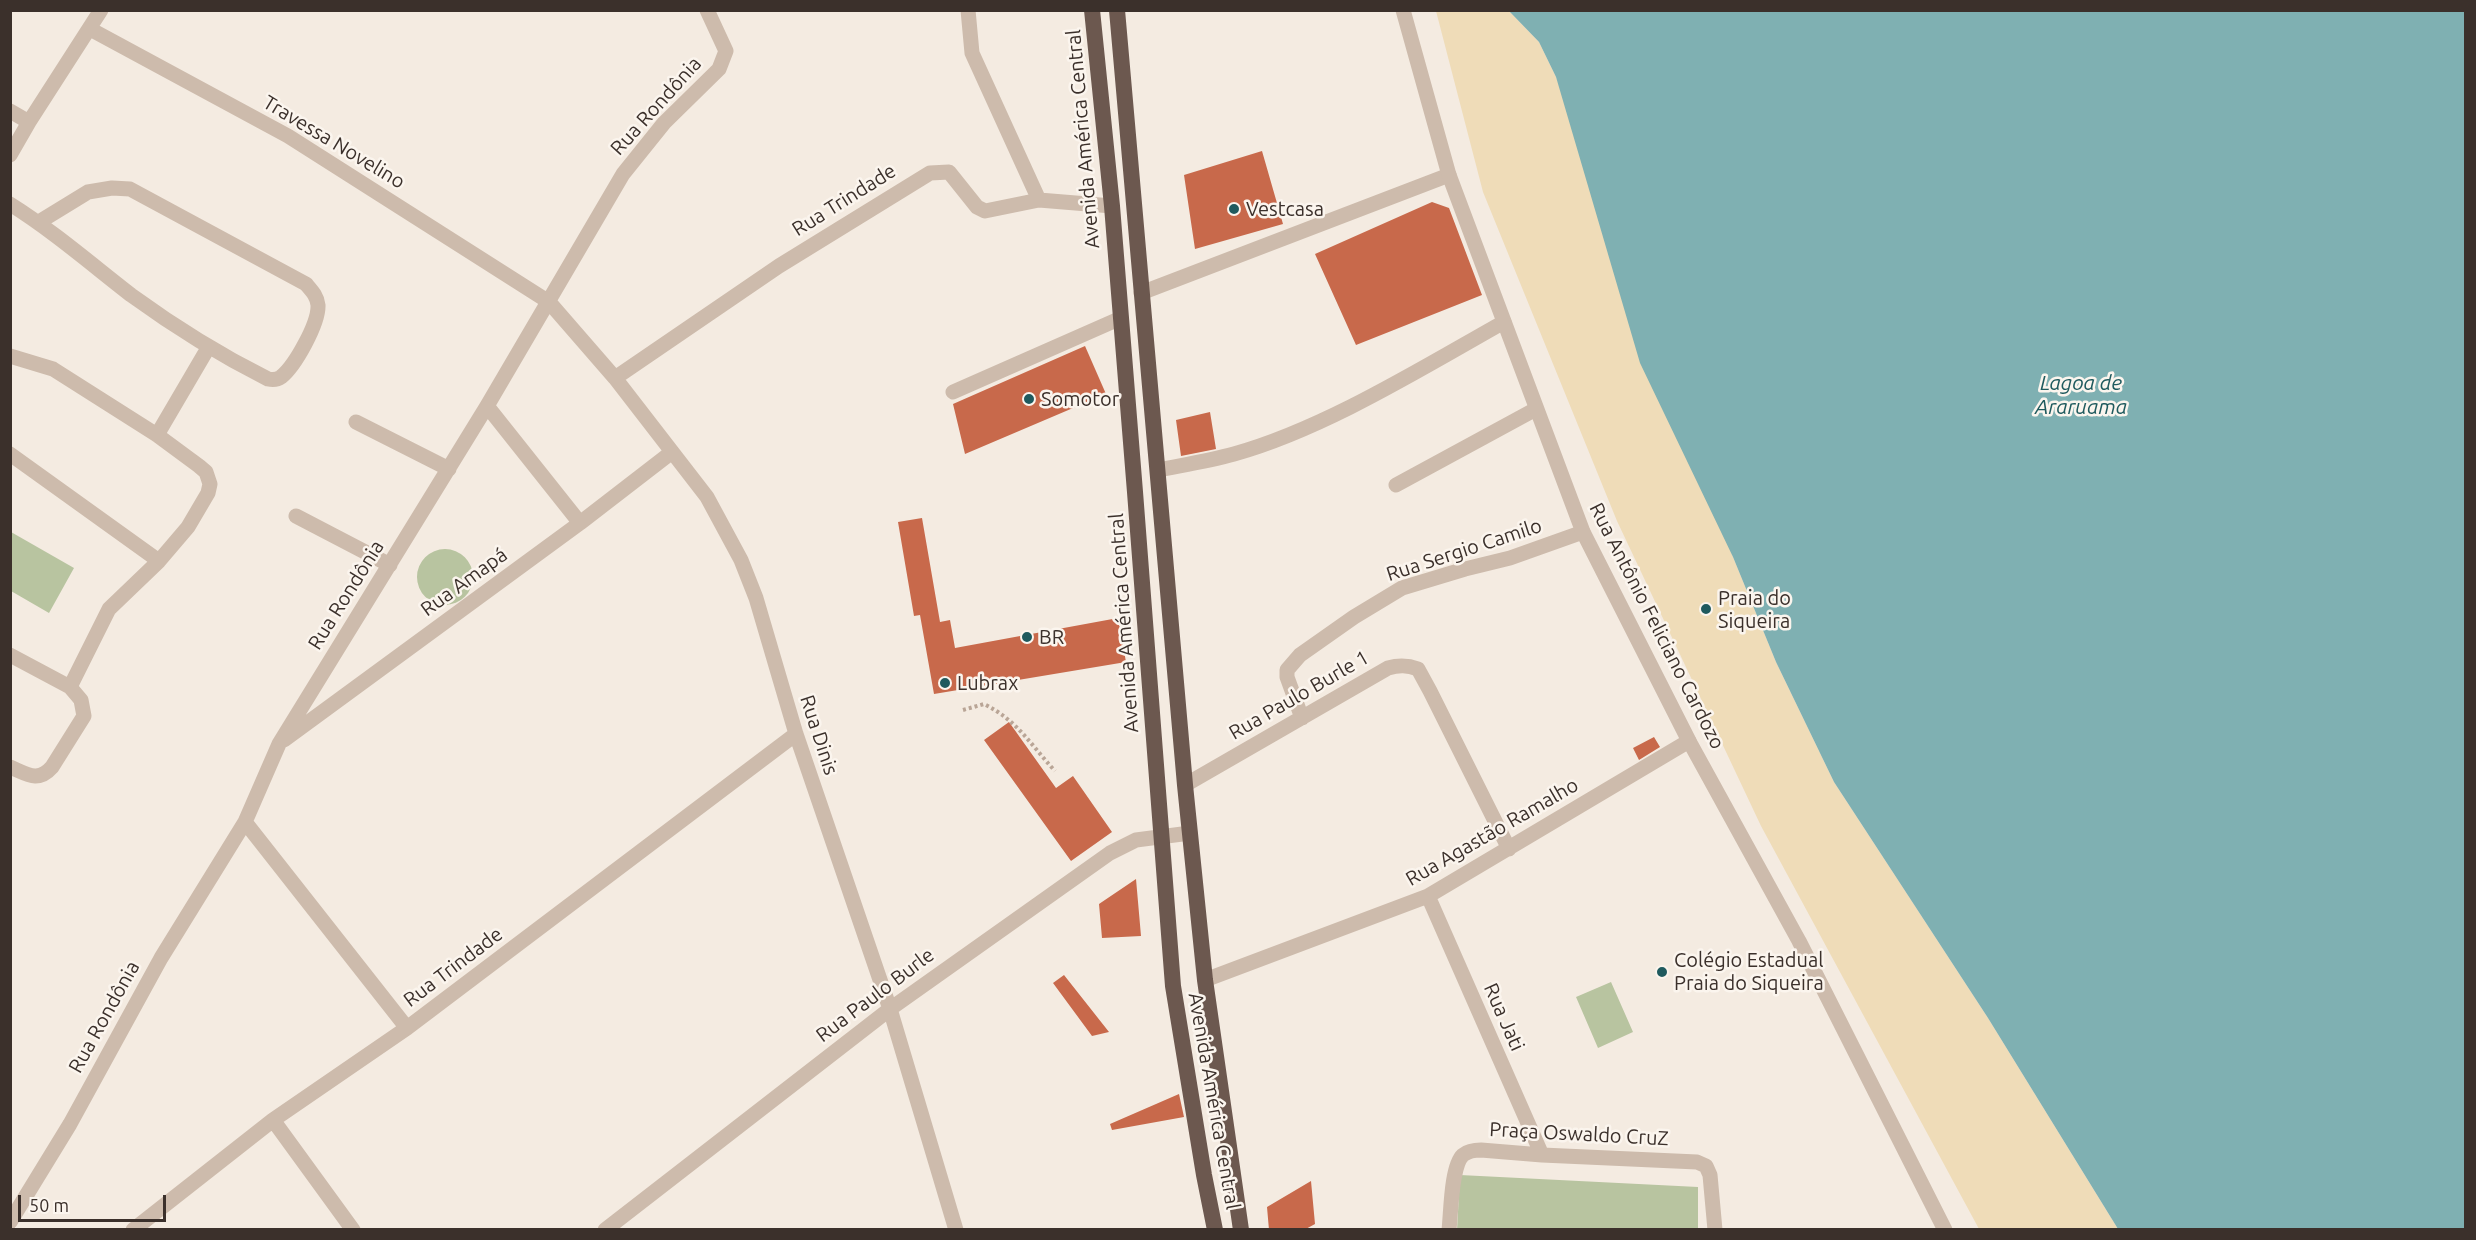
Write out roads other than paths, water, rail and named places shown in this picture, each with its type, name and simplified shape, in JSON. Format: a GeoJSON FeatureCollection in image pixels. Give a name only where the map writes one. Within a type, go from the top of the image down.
{"type":"FeatureCollection","features":[{"type":"Feature","properties":{"kind":"highway","name":"Avenida América Central"},"geometry":{"type":"LineString","coordinates":[[1092,10],[1112,206],[1173,986],[1215,1230]]}},
{"type":"Feature","properties":{"kind":"highway","name":"Avenida América Central"},"geometry":{"type":"LineString","coordinates":[[1117,10],[1185,785],[1205,980],[1241,1230]]}},
{"type":"Feature","properties":{"kind":"street"},"geometry":{"type":"LineString","coordinates":[[10,155],[101,10]]}},
{"type":"Feature","properties":{"kind":"street","name":"Rua Rondônia"},"geometry":{"type":"LineString","coordinates":[[10,1222],[70,1124],[161,957],[245,822],[279,744],[449,469],[623,174],[663,123],[719,69],[726,51],[723,40],[707,10]]}},
{"type":"Feature","properties":{"kind":"street"},"geometry":{"type":"LineString","coordinates":[[968,10],[972,53],[1039,200]]}},
{"type":"Feature","properties":{"kind":"street","name":"Rua Antônio Feliciano Cardozo"},"geometry":{"type":"LineString","coordinates":[[1403,10],[1449,175],[1583,532],[1689,741],[1799,940],[1946,1230]]}},
{"type":"Feature","properties":{"kind":"street","name":"Travessa Novelino"},"geometry":{"type":"LineString","coordinates":[[90,29],[288,136],[549,302]]}},
{"type":"Feature","properties":{"kind":"street"},"geometry":{"type":"LineString","coordinates":[[10,111],[29,122]]}},
{"type":"Feature","properties":{"kind":"street","name":"Rua Trindade"},"geometry":{"type":"LineString","coordinates":[[615,378],[779,266],[930,173],[949,172],[977,207],[985,211],[1039,200],[1112,206]]}},
{"type":"Feature","properties":{"kind":"street"},"geometry":{"type":"LineString","coordinates":[[1141,292],[1449,175]]}},
{"type":"Feature","properties":{"kind":"street"},"geometry":{"type":"LineString","coordinates":[[10,204],[39,222],[133,296],[208,348],[268,379],[280,378],[312,333],[318,303],[315,294],[306,284],[130,189],[112,188],[88,192],[39,222]]}},
{"type":"Feature","properties":{"kind":"street","name":"Rua Dinis"},"geometry":{"type":"LineString","coordinates":[[549,302],[615,378],[707,497],[741,560],[756,598],[796,734],[890,1009],[956,1230]]}},
{"type":"Feature","properties":{"kind":"street"},"geometry":{"type":"LineString","coordinates":[[953,392],[1120,318]]}},
{"type":"Feature","properties":{"kind":"street"},"geometry":{"type":"LineString","coordinates":[[1158,470],[1234,454],[1313,423],[1504,322]]}},
{"type":"Feature","properties":{"kind":"street"},"geometry":{"type":"LineString","coordinates":[[157,435],[208,348]]}},
{"type":"Feature","properties":{"kind":"street"},"geometry":{"type":"LineString","coordinates":[[10,356],[53,369],[157,435],[206,472],[210,484],[208,493],[188,527],[159,561],[110,609],[70,687]]}},
{"type":"Feature","properties":{"kind":"street"},"geometry":{"type":"LineString","coordinates":[[487,406],[580,524]]}},
{"type":"Feature","properties":{"kind":"street"},"geometry":{"type":"LineString","coordinates":[[1396,485],[1536,409]]}},
{"type":"Feature","properties":{"kind":"street"},"geometry":{"type":"LineString","coordinates":[[356,422],[449,469]]}},
{"type":"Feature","properties":{"kind":"street","name":"Rua Amapá"},"geometry":{"type":"LineString","coordinates":[[279,744],[580,524],[672,452]]}},
{"type":"Feature","properties":{"kind":"street"},"geometry":{"type":"LineString","coordinates":[[10,454],[159,561]]}},
{"type":"Feature","properties":{"kind":"street"},"geometry":{"type":"LineString","coordinates":[[296,516],[390,565]]}},
{"type":"Feature","properties":{"kind":"street","name":"Rua Sergio Camilo"},"geometry":{"type":"LineString","coordinates":[[1302,718],[1287,677],[1287,670],[1300,655],[1354,617],[1402,588],[1510,558],[1583,532]]}},
{"type":"Feature","properties":{"kind":"street"},"geometry":{"type":"LineString","coordinates":[[10,655],[70,687],[81,700],[84,716],[46,774],[33,777],[10,767]]}},
{"type":"Feature","properties":{"kind":"street","name":"Rua Paulo Burle 1"},"geometry":{"type":"LineString","coordinates":[[1185,785],[1388,668],[1399,665],[1418,669],[1509,849]]}},
{"type":"Feature","properties":{"kind":"street","name":"Rua Trindade"},"geometry":{"type":"LineString","coordinates":[[133,1230],[273,1120],[406,1028],[796,734]]}},
{"type":"Feature","properties":{"kind":"street","name":"Rua Agastão Ramalho"},"geometry":{"type":"LineString","coordinates":[[1205,980],[1428,897],[1689,741]]}},
{"type":"Feature","properties":{"kind":"street"},"geometry":{"type":"LineString","coordinates":[[245,822],[406,1028]]}},
{"type":"Feature","properties":{"kind":"street","name":"Rua Paulo Burle"},"geometry":{"type":"LineString","coordinates":[[605,1230],[890,1009],[1124,844],[1161,835],[1190,832]]}},
{"type":"Feature","properties":{"kind":"street","name":"Rua Jati"},"geometry":{"type":"LineString","coordinates":[[1428,897],[1542,1155]]}},
{"type":"Feature","properties":{"kind":"street"},"geometry":{"type":"LineString","coordinates":[[273,1120],[352,1230]]}},
{"type":"Feature","properties":{"kind":"street","name":"Praça Oswaldo CruZ"},"geometry":{"type":"LineString","coordinates":[[1449,1230],[1457,1165],[1462,1156],[1471,1151],[1481,1150],[1697,1162],[1706,1166],[1710,1175],[1715,1230]]}},
{"type":"Feature","properties":{"kind":"water","name":"Lagoa de Araruama"},"geometry":{"type":"Polygon","coordinates":[[[1509,11],[2465,11],[2465,1229],[2118,1229],[1988,1018],[1834,782],[1776,662],[1733,557],[1640,363],[1556,77],[1539,42],[1509,11]]]}},
{"type":"Feature","properties":{"kind":"place","name":"Vestcasa"},"geometry":{"type":"Point","coordinates":[1234,209]}},
{"type":"Feature","properties":{"kind":"place","name":"Somotor"},"geometry":{"type":"Point","coordinates":[1029,399]}},
{"type":"Feature","properties":{"kind":"place","name":"Praia do Siqueira"},"geometry":{"type":"Point","coordinates":[1706,609]}},
{"type":"Feature","properties":{"kind":"place","name":"BR"},"geometry":{"type":"Point","coordinates":[1027,637]}},
{"type":"Feature","properties":{"kind":"place","name":"Lubrax"},"geometry":{"type":"Point","coordinates":[945,683]}},
{"type":"Feature","properties":{"kind":"place","name":"Colégio Estadual Praia do Siqueira"},"geometry":{"type":"Point","coordinates":[1662,972]}}]}
